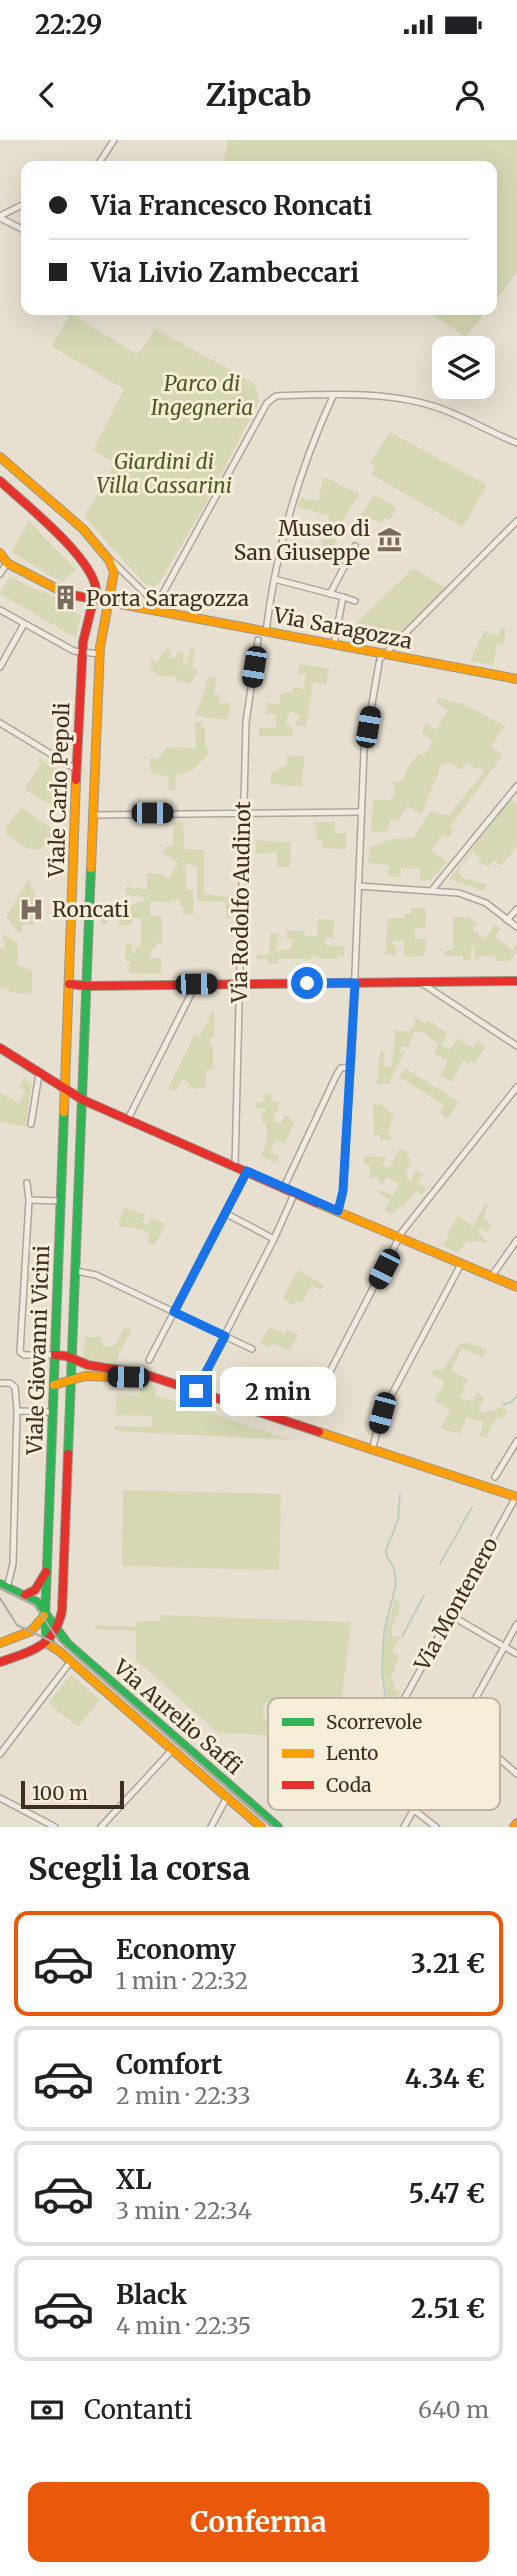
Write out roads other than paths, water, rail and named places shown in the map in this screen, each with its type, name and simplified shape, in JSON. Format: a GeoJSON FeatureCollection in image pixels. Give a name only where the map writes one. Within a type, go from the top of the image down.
{"type":"FeatureCollection","features":[{"type":"Feature","properties":{"kind":"main road"},"geometry":{"type":"LineString","coordinates":[[0,457],[78,524],[111,561]]}},
{"type":"Feature","properties":{"kind":"main road"},"geometry":{"type":"LineString","coordinates":[[0,481],[85,562],[96,584],[93,599]]}},
{"type":"Feature","properties":{"kind":"main road","name":"Via Saragozza"},"geometry":{"type":"LineString","coordinates":[[0,553],[7,563],[68,593],[163,611],[260,634],[334,645],[381,659],[517,680]]}},
{"type":"Feature","properties":{"kind":"main road","name":"Viale Carlo Pepoli"},"geometry":{"type":"LineString","coordinates":[[83,1100],[99,654],[114,572],[111,561]]}},
{"type":"Feature","properties":{"kind":"main road","name":"Viale Carlo Pepoli"},"geometry":{"type":"LineString","coordinates":[[65,1090],[82,653],[93,599]]}},
{"type":"Feature","properties":{"kind":"main road"},"geometry":{"type":"LineString","coordinates":[[77,770],[96,771]]}},
{"type":"Feature","properties":{"kind":"main road"},"geometry":{"type":"LineString","coordinates":[[75,814],[94,815]]}},
{"type":"Feature","properties":{"kind":"main road"},"geometry":{"type":"LineString","coordinates":[[69,984],[88,986],[517,981]]}},
{"type":"Feature","properties":{"kind":"main road"},"geometry":{"type":"LineString","coordinates":[[0,1048],[83,1100],[517,1287]]}},
{"type":"Feature","properties":{"kind":"main road","name":"Viale Giovanni Vicini"},"geometry":{"type":"LineString","coordinates":[[50,1644],[45,1630],[45,1612],[65,1090]]}},
{"type":"Feature","properties":{"kind":"main road","name":"Viale Giovanni Vicini"},"geometry":{"type":"LineString","coordinates":[[50,1644],[62,1617],[83,1100]]}},
{"type":"Feature","properties":{"kind":"main road"},"geometry":{"type":"LineString","coordinates":[[58,1269],[76,1270]]}},
{"type":"Feature","properties":{"kind":"main road"},"geometry":{"type":"LineString","coordinates":[[55,1355],[66,1356],[84,1364],[135,1372],[166,1381],[517,1497]]}},
{"type":"Feature","properties":{"kind":"main road"},"geometry":{"type":"LineString","coordinates":[[54,1385],[72,1378],[139,1378],[166,1381]]}},
{"type":"Feature","properties":{"kind":"main road"},"geometry":{"type":"LineString","coordinates":[[25,1595],[36,1588],[47,1568]]}},
{"type":"Feature","properties":{"kind":"main road","name":"Via Aurelio Saffi"},"geometry":{"type":"LineString","coordinates":[[3,1586],[37,1602],[68,1644],[278,1827]]}},
{"type":"Feature","properties":{"kind":"main road"},"geometry":{"type":"LineString","coordinates":[[0,1643],[39,1626],[45,1612]]}},
{"type":"Feature","properties":{"kind":"main road"},"geometry":{"type":"LineString","coordinates":[[0,1662],[50,1644]]}},
{"type":"Feature","properties":{"kind":"main road","name":"Via Aurelio Saffi"},"geometry":{"type":"LineString","coordinates":[[50,1644],[261,1827]]}},
{"type":"Feature","properties":{"kind":"street"},"geometry":{"type":"LineString","coordinates":[[100,161],[114,140]]}},
{"type":"Feature","properties":{"kind":"street"},"geometry":{"type":"LineString","coordinates":[[0,217],[21,206]]}},
{"type":"Feature","properties":{"kind":"street"},"geometry":{"type":"LineString","coordinates":[[0,217],[21,228]]}},
{"type":"Feature","properties":{"kind":"street"},"geometry":{"type":"LineString","coordinates":[[163,611],[163,593],[267,403],[276,396],[404,400],[433,406],[517,443]]}},
{"type":"Feature","properties":{"kind":"street","name":"Via Rodolfo Audinot"},"geometry":{"type":"LineString","coordinates":[[234,1166],[246,722],[260,634],[274,579],[313,438],[333,396]]}},
{"type":"Feature","properties":{"kind":"street"},"geometry":{"type":"LineString","coordinates":[[338,1211],[343,1191],[355,983],[364,750],[381,659],[517,521]]}},
{"type":"Feature","properties":{"kind":"street"},"geometry":{"type":"LineString","coordinates":[[330,594],[355,546]]}},
{"type":"Feature","properties":{"kind":"street","name":"Via Saragozza"},"geometry":{"type":"LineString","coordinates":[[111,561],[163,611]]}},
{"type":"Feature","properties":{"kind":"street"},"geometry":{"type":"LineString","coordinates":[[0,574],[7,563]]}},
{"type":"Feature","properties":{"kind":"street"},"geometry":{"type":"LineString","coordinates":[[274,579],[355,601]]}},
{"type":"Feature","properties":{"kind":"street"},"geometry":{"type":"LineString","coordinates":[[145,594],[156,596],[163,593]]}},
{"type":"Feature","properties":{"kind":"street"},"geometry":{"type":"LineString","coordinates":[[334,645],[343,597]]}},
{"type":"Feature","properties":{"kind":"street"},"geometry":{"type":"LineString","coordinates":[[0,610],[70,649],[99,654]]}},
{"type":"Feature","properties":{"kind":"street"},"geometry":{"type":"LineString","coordinates":[[0,667],[24,624]]}},
{"type":"Feature","properties":{"kind":"street"},"geometry":{"type":"LineString","coordinates":[[0,723],[77,770]]}},
{"type":"Feature","properties":{"kind":"street"},"geometry":{"type":"LineString","coordinates":[[432,890],[517,786]]}},
{"type":"Feature","properties":{"kind":"street"},"geometry":{"type":"LineString","coordinates":[[94,815],[361,812]]}},
{"type":"Feature","properties":{"kind":"street"},"geometry":{"type":"LineString","coordinates":[[358,886],[459,893],[478,899],[517,927]]}},
{"type":"Feature","properties":{"kind":"street"},"geometry":{"type":"LineString","coordinates":[[507,920],[517,909]]}},
{"type":"Feature","properties":{"kind":"street"},"geometry":{"type":"LineString","coordinates":[[420,982],[517,1046]]}},
{"type":"Feature","properties":{"kind":"street"},"geometry":{"type":"LineString","coordinates":[[128,1119],[196,984]]}},
{"type":"Feature","properties":{"kind":"street"},"geometry":{"type":"LineString","coordinates":[[284,1187],[337,1074],[341,1068],[350,1067]]}},
{"type":"Feature","properties":{"kind":"street"},"geometry":{"type":"LineString","coordinates":[[31,1124],[36,1072]]}},
{"type":"Feature","properties":{"kind":"street"},"geometry":{"type":"LineString","coordinates":[[320,1391],[398,1238],[517,1087]]}},
{"type":"Feature","properties":{"kind":"street"},"geometry":{"type":"LineString","coordinates":[[149,1360],[247,1171]]}},
{"type":"Feature","properties":{"kind":"street"},"geometry":{"type":"LineString","coordinates":[[27,1183],[29,1200],[20,1352],[24,1355],[55,1355]]}},
{"type":"Feature","properties":{"kind":"street"},"geometry":{"type":"LineString","coordinates":[[196,1391],[274,1239],[295,1192]]}},
{"type":"Feature","properties":{"kind":"street"},"geometry":{"type":"LineString","coordinates":[[29,1200],[60,1201]]}},
{"type":"Feature","properties":{"kind":"street"},"geometry":{"type":"LineString","coordinates":[[225,1213],[274,1239]]}},
{"type":"Feature","properties":{"kind":"street"},"geometry":{"type":"LineString","coordinates":[[491,1277],[517,1240]]}},
{"type":"Feature","properties":{"kind":"street"},"geometry":{"type":"LineString","coordinates":[[372,1450],[382,1413],[461,1265]]}},
{"type":"Feature","properties":{"kind":"street"},"geometry":{"type":"LineString","coordinates":[[76,1270],[96,1275],[252,1349]]}},
{"type":"Feature","properties":{"kind":"street"},"geometry":{"type":"LineString","coordinates":[[0,1383],[13,1385],[17,1390],[12,1567],[3,1586]]}},
{"type":"Feature","properties":{"kind":"street"},"geometry":{"type":"LineString","coordinates":[[17,1411],[53,1412]]}},
{"type":"Feature","properties":{"kind":"street"},"geometry":{"type":"LineString","coordinates":[[495,1477],[517,1441]]}},
{"type":"Feature","properties":{"kind":"street","name":"Via Montenero"},"geometry":{"type":"LineString","coordinates":[[405,1698],[517,1497]]}},
{"type":"Feature","properties":{"kind":"street"},"geometry":{"type":"LineString","coordinates":[[450,1615],[517,1654]]}},
{"type":"Feature","properties":{"kind":"street"},"geometry":{"type":"LineString","coordinates":[[476,1698],[517,1624]]}},
{"type":"Feature","properties":{"kind":"street"},"geometry":{"type":"LineString","coordinates":[[0,1754],[71,1661]]}},
{"type":"Feature","properties":{"kind":"street"},"geometry":{"type":"LineString","coordinates":[[101,1827],[173,1750]]}},
{"type":"Feature","properties":{"kind":"street"},"geometry":{"type":"LineString","coordinates":[[500,1758],[517,1773]]}},
{"type":"Feature","properties":{"kind":"street"},"geometry":{"type":"LineString","coordinates":[[211,1827],[227,1797]]}},
{"type":"Feature","properties":{"kind":"street"},"geometry":{"type":"LineString","coordinates":[[0,1798],[55,1827]]}},
{"type":"Feature","properties":{"kind":"street"},"geometry":{"type":"LineString","coordinates":[[404,1827],[414,1810],[436,1827]]}},
{"type":"Feature","properties":{"kind":"waterway"},"geometry":{"type":"LineString","coordinates":[[503,1405],[517,1396]]}},
{"type":"Feature","properties":{"kind":"waterway"},"geometry":{"type":"LineString","coordinates":[[384,1698],[384,1631],[396,1585],[394,1568],[386,1550],[398,1520],[400,1494]]}},
{"type":"Feature","properties":{"kind":"waterway"},"geometry":{"type":"LineString","coordinates":[[440,1564],[472,1507]]}},
{"type":"Feature","properties":{"kind":"waterway"},"geometry":{"type":"LineString","coordinates":[[402,1637],[424,1595]]}},
{"type":"Feature","properties":{"kind":"tram line"},"geometry":{"type":"LineString","coordinates":[[0,1588],[35,1605],[59,1641],[273,1827]]}},
{"type":"Feature","properties":{"kind":"tram line"},"geometry":{"type":"LineString","coordinates":[[0,1598],[17,1625],[57,1644]]}},
{"type":"Feature","properties":{"kind":"place","name":"Museo di San Giuseppe"},"geometry":{"type":"Point","coordinates":[390,540]}},
{"type":"Feature","properties":{"kind":"place","name":"Porta Saragozza"},"geometry":{"type":"Point","coordinates":[66,598]}},
{"type":"Feature","properties":{"kind":"place","name":"Roncati"},"geometry":{"type":"Point","coordinates":[32,909]}},
{"type":"Feature","properties":{"kind":"park label","name":"Parco di Ingegneria"},"geometry":{"type":"Point","coordinates":[202,395]}},
{"type":"Feature","properties":{"kind":"park label","name":"Giardini di Villa Cassarini"},"geometry":{"type":"Point","coordinates":[164,473]}}]}
